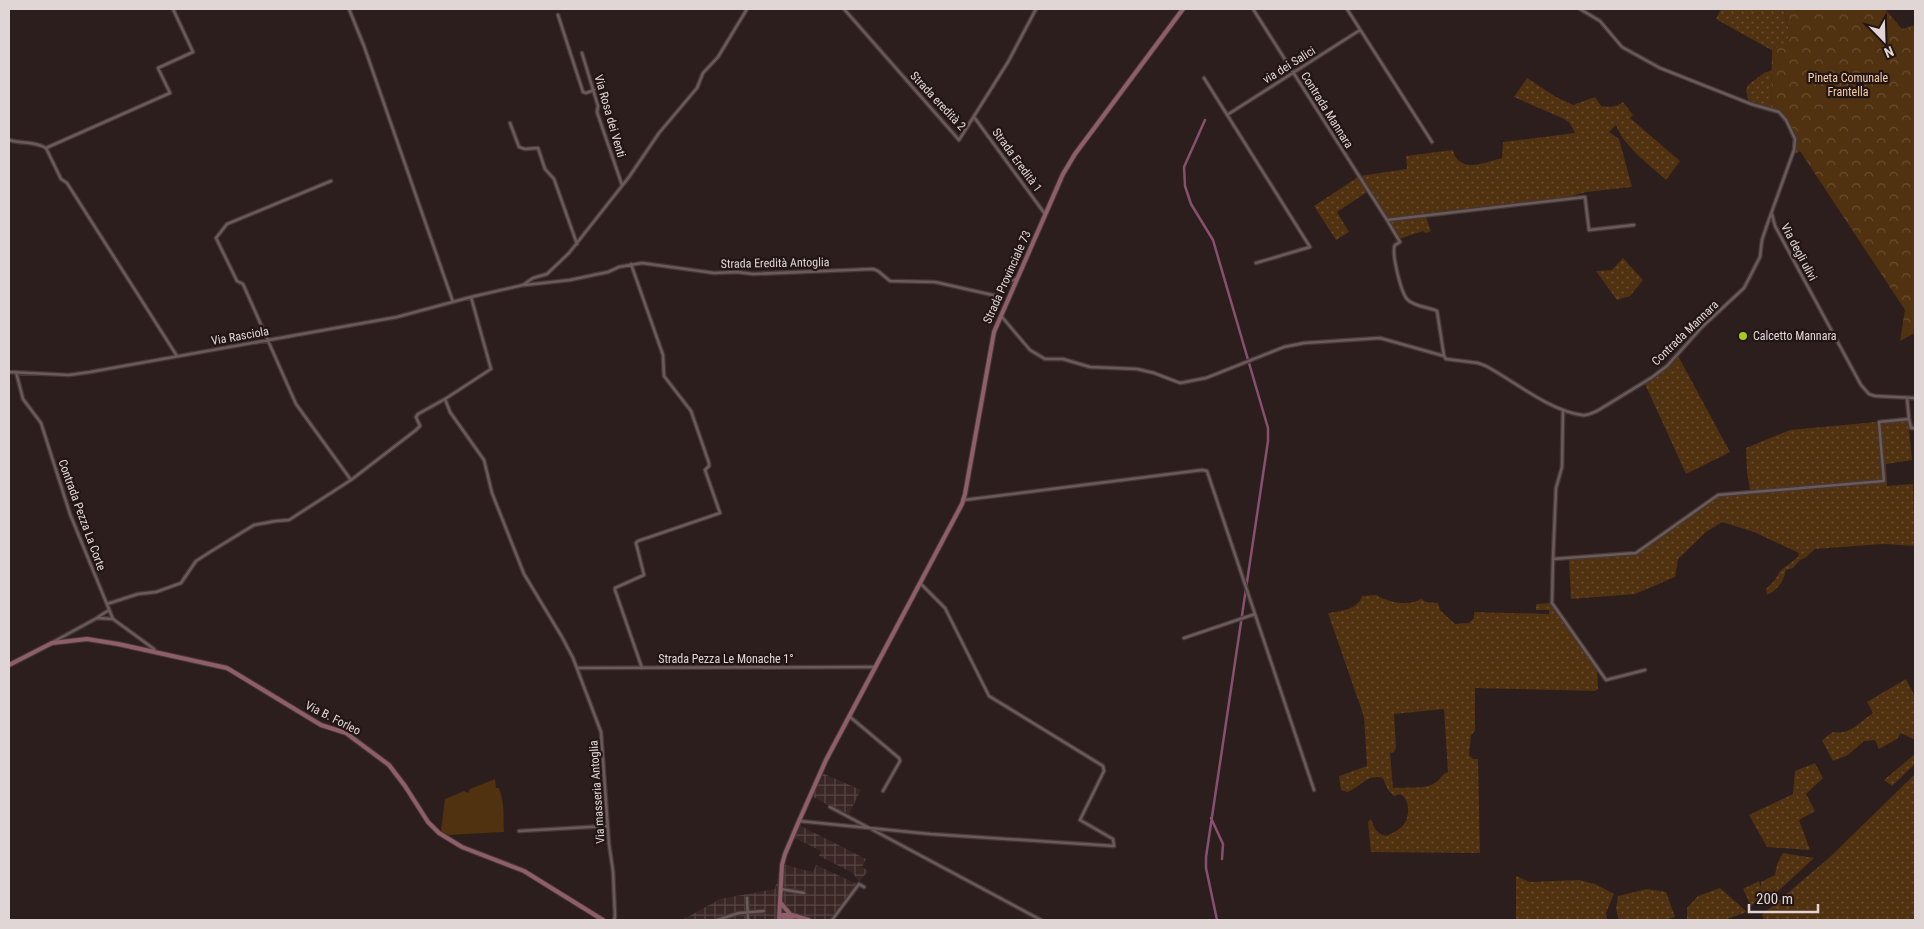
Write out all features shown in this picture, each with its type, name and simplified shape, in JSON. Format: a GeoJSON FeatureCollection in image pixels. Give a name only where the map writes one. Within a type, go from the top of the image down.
{"type":"FeatureCollection","features":[{"type":"Feature","properties":{"kind":"main road","name":"Strada Provinciale 73"},"geometry":{"type":"LineString","coordinates":[[779,918],[782,865],[799,821],[826,760],[964,500],[994,332],[1045,214],[1063,174],[1075,154],[1183,9]]}},
{"type":"Feature","properties":{"kind":"main road","name":"Via B. Forleo"},"geometry":{"type":"LineString","coordinates":[[9,665],[52,643],[87,639],[156,651],[227,668],[320,725],[346,733],[389,765],[428,822],[439,833],[462,847],[524,871],[603,920]]}},
{"type":"Feature","properties":{"kind":"main road"},"geometry":{"type":"LineString","coordinates":[[780,902],[791,917]]}},
{"type":"Feature","properties":{"kind":"main road"},"geometry":{"type":"LineString","coordinates":[[779,918],[791,917],[809,920]]}},
{"type":"Feature","properties":{"kind":"street"},"geometry":{"type":"LineString","coordinates":[[46,148],[170,93],[158,68],[193,52],[173,9]]}},
{"type":"Feature","properties":{"kind":"street"},"geometry":{"type":"LineString","coordinates":[[349,9],[364,46],[453,302]]}},
{"type":"Feature","properties":{"kind":"street"},"geometry":{"type":"LineString","coordinates":[[523,285],[533,278],[547,274],[577,244],[659,133],[697,88],[703,73],[718,57],[748,9]]}},
{"type":"Feature","properties":{"kind":"street","name":"Strada eredità 2"},"geometry":{"type":"LineString","coordinates":[[844,9],[959,140],[1020,43],[1036,9]]}},
{"type":"Feature","properties":{"kind":"street","name":"Contrada Mannara"},"geometry":{"type":"LineString","coordinates":[[1253,9],[1400,242],[1395,245],[1393,252],[1404,295],[1412,303],[1437,311],[1444,356],[1450,361],[1486,366],[1527,392],[1564,410],[1588,415],[1651,378],[1667,366],[1702,327],[1744,288],[1760,257],[1762,240],[1772,213]]}},
{"type":"Feature","properties":{"kind":"street"},"geometry":{"type":"LineString","coordinates":[[1347,9],[1432,142]]}},
{"type":"Feature","properties":{"kind":"street","name":"Via degli ulivi"},"geometry":{"type":"LineString","coordinates":[[1580,9],[1600,21],[1617,43],[1628,51],[1681,76],[1763,109],[1779,112],[1783,116],[1796,143],[1772,213],[1775,226],[1861,385],[1869,394],[1876,396],[1915,398]]}},
{"type":"Feature","properties":{"kind":"street"},"geometry":{"type":"LineString","coordinates":[[558,16],[583,92],[586,93],[594,90]]}},
{"type":"Feature","properties":{"kind":"street","name":"via dei Salici"},"geometry":{"type":"LineString","coordinates":[[1227,115],[1360,30]]}},
{"type":"Feature","properties":{"kind":"street","name":"Via Rosa dei Venti"},"geometry":{"type":"LineString","coordinates":[[582,52],[598,106],[597,112],[622,185]]}},
{"type":"Feature","properties":{"kind":"street"},"geometry":{"type":"LineString","coordinates":[[1204,78],[1310,247],[1256,263]]}},
{"type":"Feature","properties":{"kind":"street","name":"Strada Eredità 1"},"geometry":{"type":"LineString","coordinates":[[974,116],[1045,214]]}},
{"type":"Feature","properties":{"kind":"street"},"geometry":{"type":"LineString","coordinates":[[510,123],[518,147],[526,149],[538,148],[545,169],[554,179],[577,244]]}},
{"type":"Feature","properties":{"kind":"street"},"geometry":{"type":"LineString","coordinates":[[9,140],[33,142],[46,148],[61,179],[71,190],[177,356]]}},
{"type":"Feature","properties":{"kind":"street"},"geometry":{"type":"LineString","coordinates":[[331,181],[227,224],[216,238],[237,281],[243,284],[296,404],[351,480]]}},
{"type":"Feature","properties":{"kind":"street"},"geometry":{"type":"LineString","coordinates":[[1387,220],[1585,197],[1589,230],[1634,225]]}},
{"type":"Feature","properties":{"kind":"street","name":"Strada Eredità Antoglia"},"geometry":{"type":"LineString","coordinates":[[523,285],[570,280],[642,262],[714,273],[737,272],[753,274],[873,269],[890,281],[935,282],[997,296],[1002,286],[1017,278]]}},
{"type":"Feature","properties":{"kind":"street"},"geometry":{"type":"LineString","coordinates":[[630,264],[663,354],[664,376],[685,401],[694,419],[709,463],[709,466],[704,470],[720,513],[638,541],[636,544],[644,575],[615,588],[615,590],[642,668]]}},
{"type":"Feature","properties":{"kind":"street","name":"Via Rasciola"},"geometry":{"type":"LineString","coordinates":[[9,372],[69,375],[396,317],[472,296],[523,285]]}},
{"type":"Feature","properties":{"kind":"street"},"geometry":{"type":"LineString","coordinates":[[107,604],[138,594],[156,592],[181,584],[196,561],[243,531],[254,525],[276,520],[290,520],[351,480],[419,428],[416,417],[418,414],[446,399],[491,369],[472,296]]}},
{"type":"Feature","properties":{"kind":"street"},"geometry":{"type":"LineString","coordinates":[[1000,316],[1008,322],[1025,345],[1037,355],[1045,358],[1063,359],[1090,367],[1142,370],[1180,382],[1206,378],[1290,345],[1380,338],[1444,356]]}},
{"type":"Feature","properties":{"kind":"street","name":"Contrada Pezza La Corte"},"geometry":{"type":"LineString","coordinates":[[16,372],[23,399],[41,424],[70,514],[113,619],[156,651]]}},
{"type":"Feature","properties":{"kind":"street"},"geometry":{"type":"LineString","coordinates":[[1907,398],[1911,428],[1915,428]]}},
{"type":"Feature","properties":{"kind":"street","name":"Via masseria Antoglia"},"geometry":{"type":"LineString","coordinates":[[446,399],[450,412],[484,460],[492,493],[524,574],[562,637],[578,668],[601,732],[613,871],[614,920]]}},
{"type":"Feature","properties":{"kind":"street"},"geometry":{"type":"LineString","coordinates":[[1564,410],[1562,467],[1556,488],[1552,603],[1606,680],[1645,670]]}},
{"type":"Feature","properties":{"kind":"street"},"geometry":{"type":"LineString","coordinates":[[1553,558],[1636,553],[1718,495],[1884,481],[1879,422],[1909,418]]}},
{"type":"Feature","properties":{"kind":"street"},"geometry":{"type":"LineString","coordinates":[[964,500],[1205,470],[1208,474],[1314,790]]}},
{"type":"Feature","properties":{"kind":"street"},"geometry":{"type":"LineString","coordinates":[[799,821],[872,829],[1114,846],[1113,839],[1080,820],[1104,772],[1103,766],[989,696],[945,608],[920,583]]}},
{"type":"Feature","properties":{"kind":"street"},"geometry":{"type":"LineString","coordinates":[[52,643],[109,610]]}},
{"type":"Feature","properties":{"kind":"street"},"geometry":{"type":"LineString","coordinates":[[1184,638],[1255,614]]}},
{"type":"Feature","properties":{"kind":"street"},"geometry":{"type":"LineString","coordinates":[[97,618],[113,619]]}},
{"type":"Feature","properties":{"kind":"street","name":"Strada Pezza Le Monache 1°"},"geometry":{"type":"LineString","coordinates":[[578,668],[875,667]]}},
{"type":"Feature","properties":{"kind":"street"},"geometry":{"type":"LineString","coordinates":[[849,716],[900,759],[884,791]]}},
{"type":"Feature","properties":{"kind":"street"},"geometry":{"type":"LineString","coordinates":[[830,807],[1041,920]]}},
{"type":"Feature","properties":{"kind":"street"},"geometry":{"type":"LineString","coordinates":[[519,831],[608,826]]}},
{"type":"Feature","properties":{"kind":"street"},"geometry":{"type":"LineString","coordinates":[[832,920],[859,884],[864,887]]}},
{"type":"Feature","properties":{"kind":"street"},"geometry":{"type":"LineString","coordinates":[[780,890],[804,893]]}},
{"type":"Feature","properties":{"kind":"street"},"geometry":{"type":"LineString","coordinates":[[747,898],[748,920]]}},
{"type":"Feature","properties":{"kind":"street"},"geometry":{"type":"LineString","coordinates":[[716,920],[748,912],[764,912]]}},
{"type":"Feature","properties":{"kind":"shaded area"},"geometry":{"type":"Polygon","coordinates":[[[822,773],[861,790],[848,816],[813,797],[822,773]]]}},
{"type":"Feature","properties":{"kind":"shaded area"},"geometry":{"type":"Polygon","coordinates":[[[799,825],[866,859],[862,867],[868,871],[859,882],[853,873],[819,856],[821,851],[793,837],[799,825]]]}},
{"type":"Feature","properties":{"kind":"shaded area"},"geometry":{"type":"Polygon","coordinates":[[[781,864],[813,872],[816,865],[860,887],[834,920],[682,920],[720,899],[775,889],[781,864]]]}},
{"type":"Feature","properties":{"kind":"green space"},"geometry":{"type":"Polygon","coordinates":[[[1721,9],[1784,9],[1789,28],[1789,37],[1781,46],[1773,51],[1716,19],[1721,9]]]}},
{"type":"Feature","properties":{"kind":"green space","name":"Pineta Comunale Frantella"},"geometry":{"type":"Polygon","coordinates":[[[1784,9],[1885,9],[1902,29],[1915,25],[1915,333],[1900,341],[1905,310],[1800,151],[1793,155],[1796,140],[1785,116],[1771,109],[1772,50],[1786,41],[1789,32],[1784,9]]]}},
{"type":"Feature","properties":{"kind":"green space"},"geometry":{"type":"Polygon","coordinates":[[[1772,70],[1771,109],[1749,102],[1746,91],[1748,85],[1764,73],[1772,70]]]}},
{"type":"Feature","properties":{"kind":"green space"},"geometry":{"type":"Polygon","coordinates":[[[1527,78],[1556,97],[1573,105],[1595,97],[1601,106],[1612,107],[1623,102],[1633,115],[1630,118],[1680,161],[1666,180],[1631,148],[1616,125],[1609,132],[1619,139],[1632,187],[1586,192],[1561,199],[1389,219],[1386,217],[1360,176],[1407,169],[1406,156],[1453,150],[1461,162],[1473,165],[1480,164],[1502,158],[1503,142],[1575,133],[1569,122],[1514,97],[1527,78]]]}},
{"type":"Feature","properties":{"kind":"green space"},"geometry":{"type":"Polygon","coordinates":[[[1358,177],[1367,192],[1337,212],[1349,232],[1336,240],[1314,206],[1358,177]]]}},
{"type":"Feature","properties":{"kind":"green space"},"geometry":{"type":"Polygon","coordinates":[[[1426,217],[1431,231],[1426,233],[1423,231],[1399,239],[1390,224],[1391,221],[1426,217]]]}},
{"type":"Feature","properties":{"kind":"green space"},"geometry":{"type":"Polygon","coordinates":[[[1623,258],[1643,280],[1630,296],[1617,300],[1596,271],[1612,270],[1623,258]]]}},
{"type":"Feature","properties":{"kind":"green space"},"geometry":{"type":"Polygon","coordinates":[[[1678,356],[1730,452],[1686,474],[1645,384],[1678,356]]]}},
{"type":"Feature","properties":{"kind":"green space"},"geometry":{"type":"Polygon","coordinates":[[[1908,419],[1912,460],[1886,464],[1887,486],[1913,484],[1915,546],[1883,544],[1815,549],[1793,568],[1786,570],[1780,585],[1767,595],[1766,589],[1775,580],[1780,571],[1798,557],[1799,553],[1754,532],[1722,522],[1706,532],[1678,559],[1675,577],[1635,594],[1571,599],[1569,559],[1639,551],[1690,512],[1714,497],[1750,490],[1746,448],[1790,430],[1908,419]]]}},
{"type":"Feature","properties":{"kind":"green space"},"geometry":{"type":"Polygon","coordinates":[[[1376,595],[1398,603],[1410,603],[1421,599],[1426,602],[1438,603],[1440,610],[1455,624],[1469,623],[1474,618],[1474,612],[1549,614],[1549,610],[1536,610],[1536,604],[1551,603],[1597,670],[1598,689],[1595,691],[1475,688],[1475,731],[1471,735],[1469,755],[1473,759],[1478,759],[1480,853],[1371,852],[1368,822],[1371,819],[1376,830],[1383,835],[1387,836],[1396,831],[1406,821],[1408,808],[1406,800],[1400,794],[1394,796],[1388,790],[1383,778],[1377,777],[1368,779],[1347,792],[1341,790],[1339,776],[1367,766],[1364,717],[1328,613],[1353,607],[1360,601],[1362,596],[1376,595]],[[1444,709],[1394,714],[1396,748],[1394,752],[1390,753],[1393,788],[1429,786],[1448,772],[1444,709]]]}},
{"type":"Feature","properties":{"kind":"green space"},"geometry":{"type":"Polygon","coordinates":[[[1906,679],[1915,697],[1915,740],[1901,733],[1897,739],[1879,749],[1875,740],[1864,741],[1848,755],[1833,761],[1822,740],[1833,732],[1850,730],[1873,713],[1867,702],[1906,679]]]}},
{"type":"Feature","properties":{"kind":"green space"},"geometry":{"type":"Polygon","coordinates":[[[1915,754],[1915,764],[1892,786],[1884,780],[1915,754]]]}},
{"type":"Feature","properties":{"kind":"green space"},"geometry":{"type":"Polygon","coordinates":[[[1815,763],[1823,778],[1806,794],[1815,811],[1799,820],[1810,850],[1767,847],[1749,815],[1793,794],[1795,771],[1815,763]]]}},
{"type":"Feature","properties":{"kind":"green space"},"geometry":{"type":"Polygon","coordinates":[[[1915,774],[1915,920],[1764,920],[1762,915],[1831,856],[1915,774]]]}},
{"type":"Feature","properties":{"kind":"green space"},"geometry":{"type":"Polygon","coordinates":[[[495,779],[496,788],[499,788],[502,800],[504,832],[448,835],[441,831],[445,799],[464,791],[468,793],[470,789],[495,779]]]}},
{"type":"Feature","properties":{"kind":"green space"},"geometry":{"type":"Polygon","coordinates":[[[1783,853],[1814,858],[1774,895],[1761,896],[1751,906],[1743,889],[1759,881],[1761,888],[1761,882],[1775,875],[1777,864],[1783,853]]]}},
{"type":"Feature","properties":{"kind":"green space"},"geometry":{"type":"Polygon","coordinates":[[[1516,876],[1530,882],[1579,880],[1595,884],[1614,894],[1606,913],[1607,920],[1516,920],[1516,876]]]}},
{"type":"Feature","properties":{"kind":"green space"},"geometry":{"type":"Polygon","coordinates":[[[1720,888],[1747,912],[1724,920],[1687,920],[1687,908],[1698,896],[1720,888]]]}},
{"type":"Feature","properties":{"kind":"green space"},"geometry":{"type":"Polygon","coordinates":[[[1647,889],[1666,892],[1675,917],[1666,920],[1619,920],[1616,909],[1618,896],[1647,889]]]}},
{"type":"Feature","properties":{"kind":"waterway"},"geometry":{"type":"LineString","coordinates":[[1205,120],[1184,167],[1185,186],[1191,204],[1213,240],[1268,428],[1268,441],[1206,857],[1206,868],[1217,920]]}},
{"type":"Feature","properties":{"kind":"waterway"},"geometry":{"type":"LineString","coordinates":[[1211,818],[1223,844],[1222,859]]}},
{"type":"Feature","properties":{"kind":"place","name":"Calcetto Mannara"},"geometry":{"type":"Point","coordinates":[1743,336]}}]}
